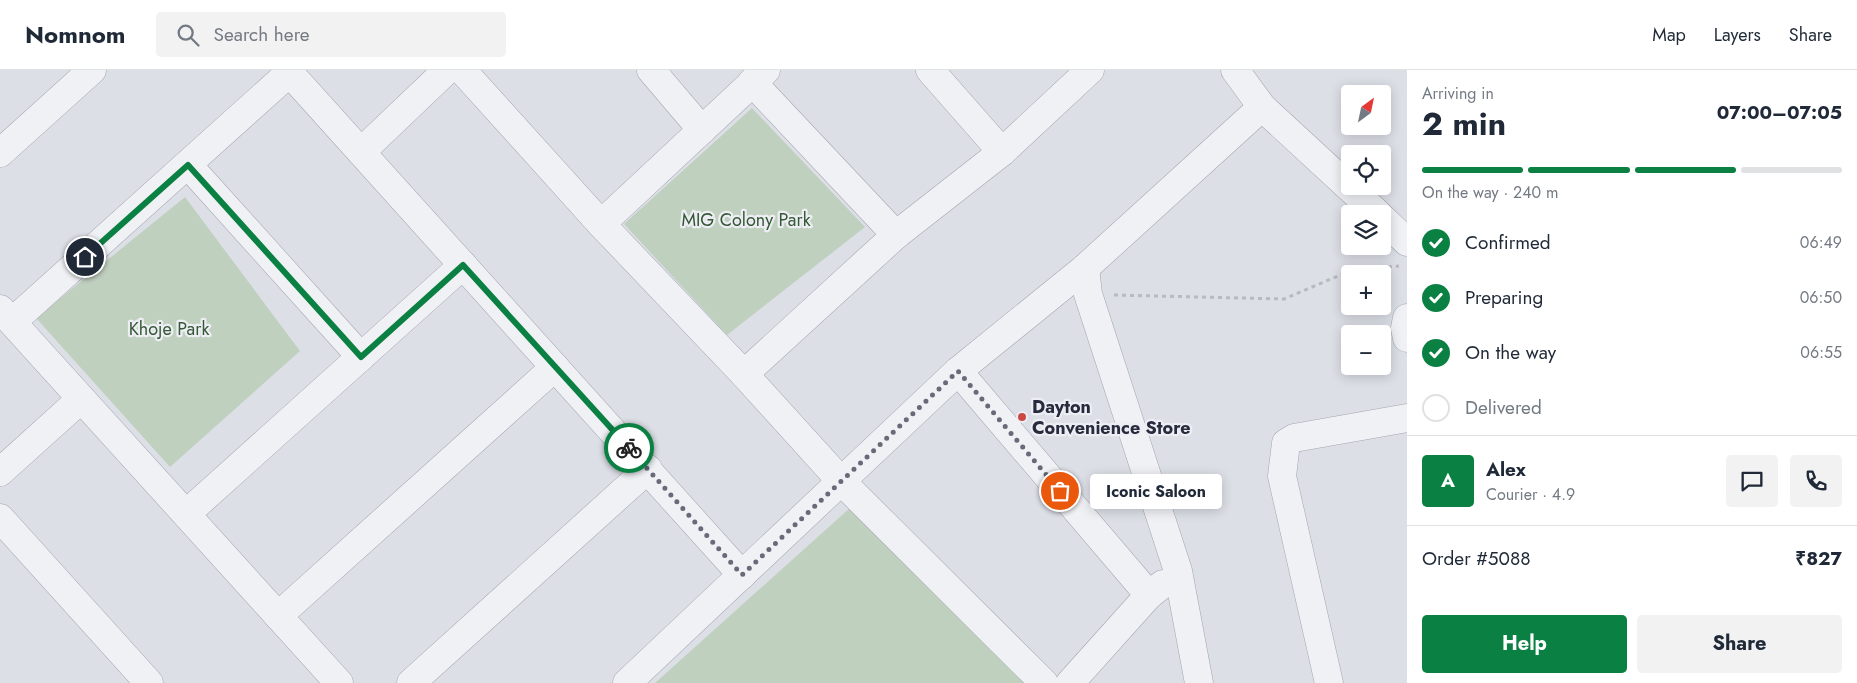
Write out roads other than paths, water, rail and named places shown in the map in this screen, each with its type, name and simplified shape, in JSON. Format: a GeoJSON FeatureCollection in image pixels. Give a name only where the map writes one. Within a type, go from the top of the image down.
{"type":"FeatureCollection","features":[{"type":"Feature","properties":{"kind":"street"},"geometry":{"type":"LineString","coordinates":[[0,153],[92,70]]}},
{"type":"Feature","properties":{"kind":"street"},"geometry":{"type":"LineString","coordinates":[[361,152],[447,70]]}},
{"type":"Feature","properties":{"kind":"street"},"geometry":{"type":"LineString","coordinates":[[462,70],[601,224],[744,374],[841,481],[1044,683]]}},
{"type":"Feature","properties":{"kind":"street"},"geometry":{"type":"LineString","coordinates":[[651,70],[702,130]]}},
{"type":"Feature","properties":{"kind":"street"},"geometry":{"type":"LineString","coordinates":[[930,70],[1002,152]]}},
{"type":"Feature","properties":{"kind":"street"},"geometry":{"type":"LineString","coordinates":[[744,374],[896,234],[1002,152],[1090,70]]}},
{"type":"Feature","properties":{"kind":"street"},"geometry":{"type":"LineString","coordinates":[[1235,70],[1262,108],[1368,205]]}},
{"type":"Feature","properties":{"kind":"street"},"geometry":{"type":"LineString","coordinates":[[339,683],[6,316],[188,165],[288,72],[742,575]]}},
{"type":"Feature","properties":{"kind":"street"},"geometry":{"type":"LineString","coordinates":[[601,224],[759,76],[896,234]]}},
{"type":"Feature","properties":{"kind":"street"},"geometry":{"type":"LineString","coordinates":[[627,683],[958,371],[1086,281],[1262,108]]}},
{"type":"Feature","properties":{"kind":"street"},"geometry":{"type":"LineString","coordinates":[[188,165],[361,357]]}},
{"type":"Feature","properties":{"kind":"street"},"geometry":{"type":"LineString","coordinates":[[1391,227],[1407,242]]}},
{"type":"Feature","properties":{"kind":"street"},"geometry":{"type":"LineString","coordinates":[[186,514],[463,265]]}},
{"type":"Feature","properties":{"kind":"street"},"geometry":{"type":"LineString","coordinates":[[1086,281],[1178,571],[1200,683]]}},
{"type":"Feature","properties":{"kind":"street"},"geometry":{"type":"LineString","coordinates":[[1407,318],[1405,328],[1407,338]]}},
{"type":"Feature","properties":{"kind":"street"},"geometry":{"type":"LineString","coordinates":[[278,616],[555,367]]}},
{"type":"Feature","properties":{"kind":"street"},"geometry":{"type":"LineString","coordinates":[[958,371],[1149,595]]}},
{"type":"Feature","properties":{"kind":"street"},"geometry":{"type":"LineString","coordinates":[[0,472],[81,399]]}},
{"type":"Feature","properties":{"kind":"street"},"geometry":{"type":"LineString","coordinates":[[1329,683],[1282,476],[1286,443],[1294,438],[1407,418]]}},
{"type":"Feature","properties":{"kind":"street"},"geometry":{"type":"LineString","coordinates":[[411,683],[648,469]]}},
{"type":"Feature","properties":{"kind":"street"},"geometry":{"type":"LineString","coordinates":[[0,518],[149,683]]}},
{"type":"Feature","properties":{"kind":"street"},"geometry":{"type":"LineString","coordinates":[[1070,683],[1149,595],[1178,571]]}},
{"type":"Feature","properties":{"kind":"place","name":"Dayton Convenience Store"},"geometry":{"type":"Point","coordinates":[1022,417]}},
{"type":"Feature","properties":{"kind":"place","name":"Iconic Saloon"},"geometry":{"type":"Point","coordinates":[1060,491]}},
{"type":"Feature","properties":{"kind":"park label","name":"MIG Colony Park"},"geometry":{"type":"Point","coordinates":[746,220]}},
{"type":"Feature","properties":{"kind":"park label","name":"Khoje Park"},"geometry":{"type":"Point","coordinates":[169,329]}}]}
